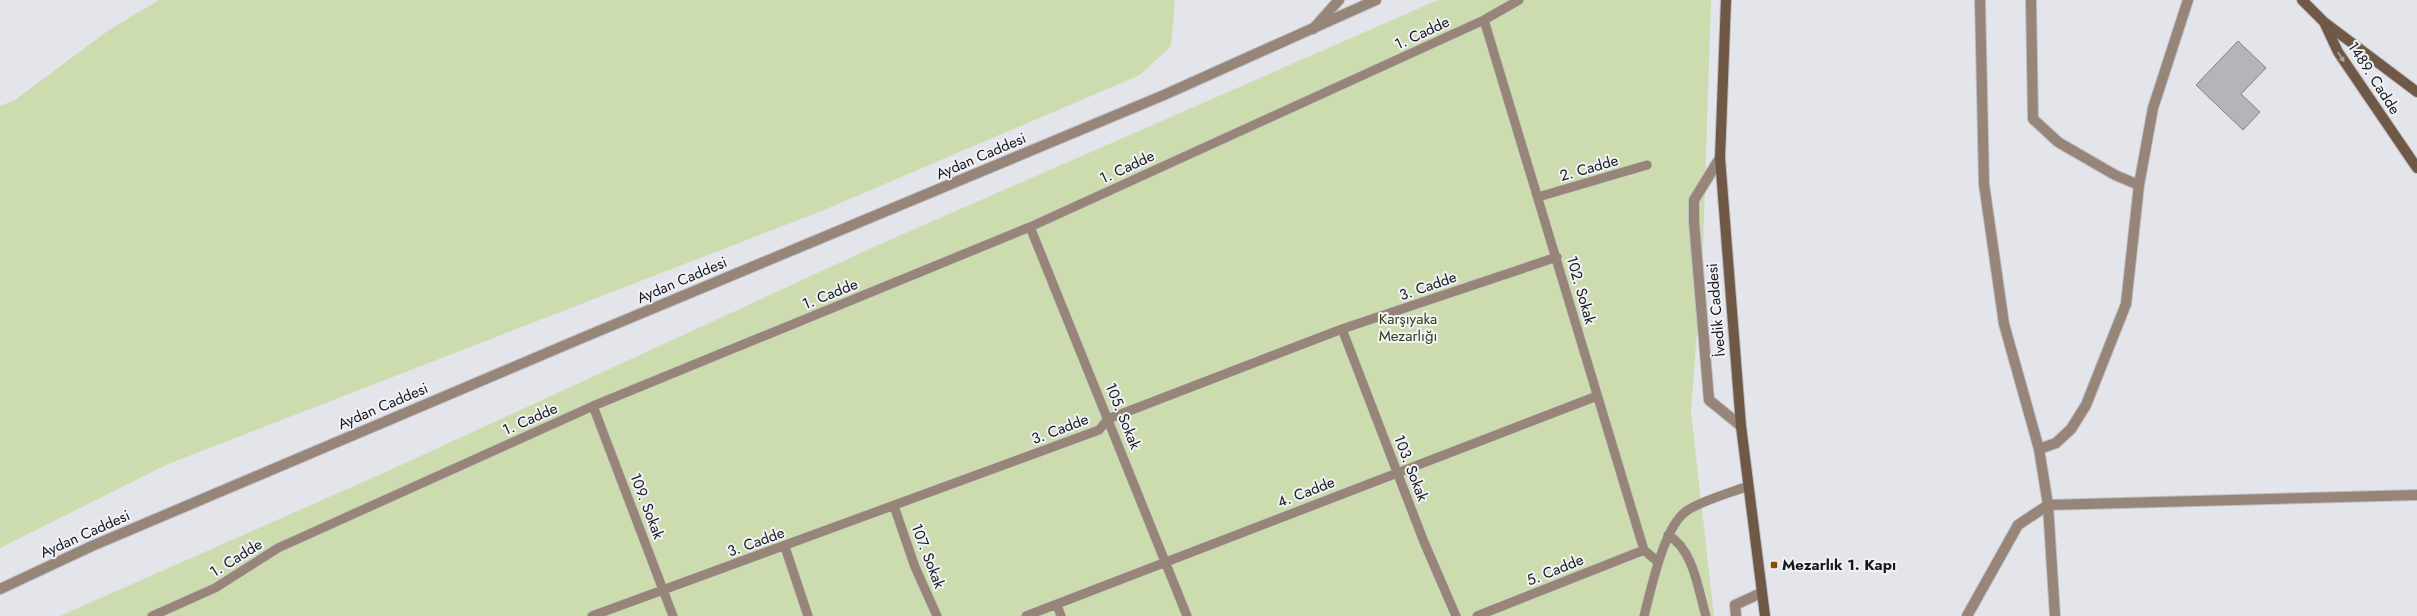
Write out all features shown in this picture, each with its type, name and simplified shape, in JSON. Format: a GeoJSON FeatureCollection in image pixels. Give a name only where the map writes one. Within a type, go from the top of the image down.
{"type":"FeatureCollection","features":[{"type":"Feature","properties":{"kind":"main road","name":"İvedik Caddesi"},"geometry":{"type":"LineString","coordinates":[[1726,0],[1720,158],[1741,426],[1764,616]]}},
{"type":"Feature","properties":{"kind":"main road","name":"1489. Cadde"},"geometry":{"type":"LineString","coordinates":[[2302,0],[2324,22],[2417,92]]}},
{"type":"Feature","properties":{"kind":"main road","name":"1489. Cadde"},"geometry":{"type":"LineString","coordinates":[[2324,22],[2338,52],[2417,168]]}},
{"type":"Feature","properties":{"kind":"street"},"geometry":{"type":"LineString","coordinates":[[1313,30],[1339,0]]}},
{"type":"Feature","properties":{"kind":"street","name":"Aydan Caddesi"},"geometry":{"type":"LineString","coordinates":[[0,589],[92,546],[1150,101],[1313,30],[1376,0]]}},
{"type":"Feature","properties":{"kind":"street"},"geometry":{"type":"LineString","coordinates":[[1980,0],[1984,184],[2004,324],[2039,449],[2048,505],[2055,616]]}},
{"type":"Feature","properties":{"kind":"street"},"geometry":{"type":"LineString","coordinates":[[2031,0],[2033,119],[2058,142],[2116,175],[2139,185]]}},
{"type":"Feature","properties":{"kind":"street"},"geometry":{"type":"LineString","coordinates":[[2039,449],[2056,443],[2071,429],[2086,406],[2126,304],[2139,185],[2153,108],[2188,0]]}},
{"type":"Feature","properties":{"kind":"street"},"geometry":{"type":"LineString","coordinates":[[1720,158],[1694,200],[1694,230],[1709,400],[1741,426]]}},
{"type":"Feature","properties":{"kind":"street"},"geometry":{"type":"LineString","coordinates":[[1967,616],[2018,525],[2048,505],[2417,495]]}},
{"type":"Feature","properties":{"kind":"street"},"geometry":{"type":"LineString","coordinates":[[1736,616],[1735,606],[1761,593]]}},
{"type":"Feature","properties":{"kind":"lane","name":"1. Cadde"},"geometry":{"type":"LineString","coordinates":[[152,616],[215,588],[278,548],[593,406],[1030,227],[1484,20],[1519,0]]}},
{"type":"Feature","properties":{"kind":"lane","name":"102. Sokak"},"geometry":{"type":"LineString","coordinates":[[1484,20],[1557,257],[1597,396],[1644,550]]}},
{"type":"Feature","properties":{"kind":"lane","name":"2. Cadde"},"geometry":{"type":"LineString","coordinates":[[1538,197],[1647,165]]}},
{"type":"Feature","properties":{"kind":"lane","name":"105. Sokak"},"geometry":{"type":"LineString","coordinates":[[1030,227],[1187,616]]}},
{"type":"Feature","properties":{"kind":"lane","name":"3. Cadde"},"geometry":{"type":"LineString","coordinates":[[592,616],[785,547],[1099,430],[1108,419],[1342,329],[1557,257]]}},
{"type":"Feature","properties":{"kind":"lane","name":"103. Sokak"},"geometry":{"type":"LineString","coordinates":[[1342,329],[1398,471],[1424,542],[1456,616]]}},
{"type":"Feature","properties":{"kind":"lane","name":"4. Cadde"},"geometry":{"type":"LineString","coordinates":[[1026,616],[1398,471],[1597,396]]}},
{"type":"Feature","properties":{"kind":"lane","name":"109. Sokak"},"geometry":{"type":"LineString","coordinates":[[593,406],[673,616]]}},
{"type":"Feature","properties":{"kind":"lane"},"geometry":{"type":"LineString","coordinates":[[1644,616],[1658,562],[1668,535],[1687,510],[1748,486]]}},
{"type":"Feature","properties":{"kind":"lane","name":"107. Sokak"},"geometry":{"type":"LineString","coordinates":[[894,506],[915,567],[937,616]]}},
{"type":"Feature","properties":{"kind":"lane"},"geometry":{"type":"LineString","coordinates":[[1668,535],[1676,540],[1690,562],[1706,616]]}},
{"type":"Feature","properties":{"kind":"lane"},"geometry":{"type":"LineString","coordinates":[[785,547],[808,616]]}},
{"type":"Feature","properties":{"kind":"lane"},"geometry":{"type":"LineString","coordinates":[[1644,550],[1658,562]]}},
{"type":"Feature","properties":{"kind":"lane","name":"5. Cadde"},"geometry":{"type":"LineString","coordinates":[[1477,616],[1644,550]]}},
{"type":"Feature","properties":{"kind":"lane"},"geometry":{"type":"LineString","coordinates":[[1057,605],[1061,616]]}},
{"type":"Feature","properties":{"kind":"green space"},"geometry":{"type":"Polygon","coordinates":[[[159,0],[1174,0],[1175,2],[1171,46],[1140,75],[824,210],[168,464],[0,548],[0,106],[15,100],[109,30],[159,0]]]}},
{"type":"Feature","properties":{"kind":"green space","name":"Karşıyaka Mezarlığı"},"geometry":{"type":"Polygon","coordinates":[[[1438,0],[1711,0],[1703,248],[1691,412],[1714,616],[60,616],[388,471],[876,246],[1438,0]]]}},
{"type":"Feature","properties":{"kind":"building"},"geometry":{"type":"Polygon","coordinates":[[[2238,41],[2266,68],[2241,94],[2260,112],[2243,130],[2196,85],[2238,41]]]}},
{"type":"Feature","properties":{"kind":"place","name":"Mezarlık 1. Kapı"},"geometry":{"type":"Point","coordinates":[1774,565]}}]}
